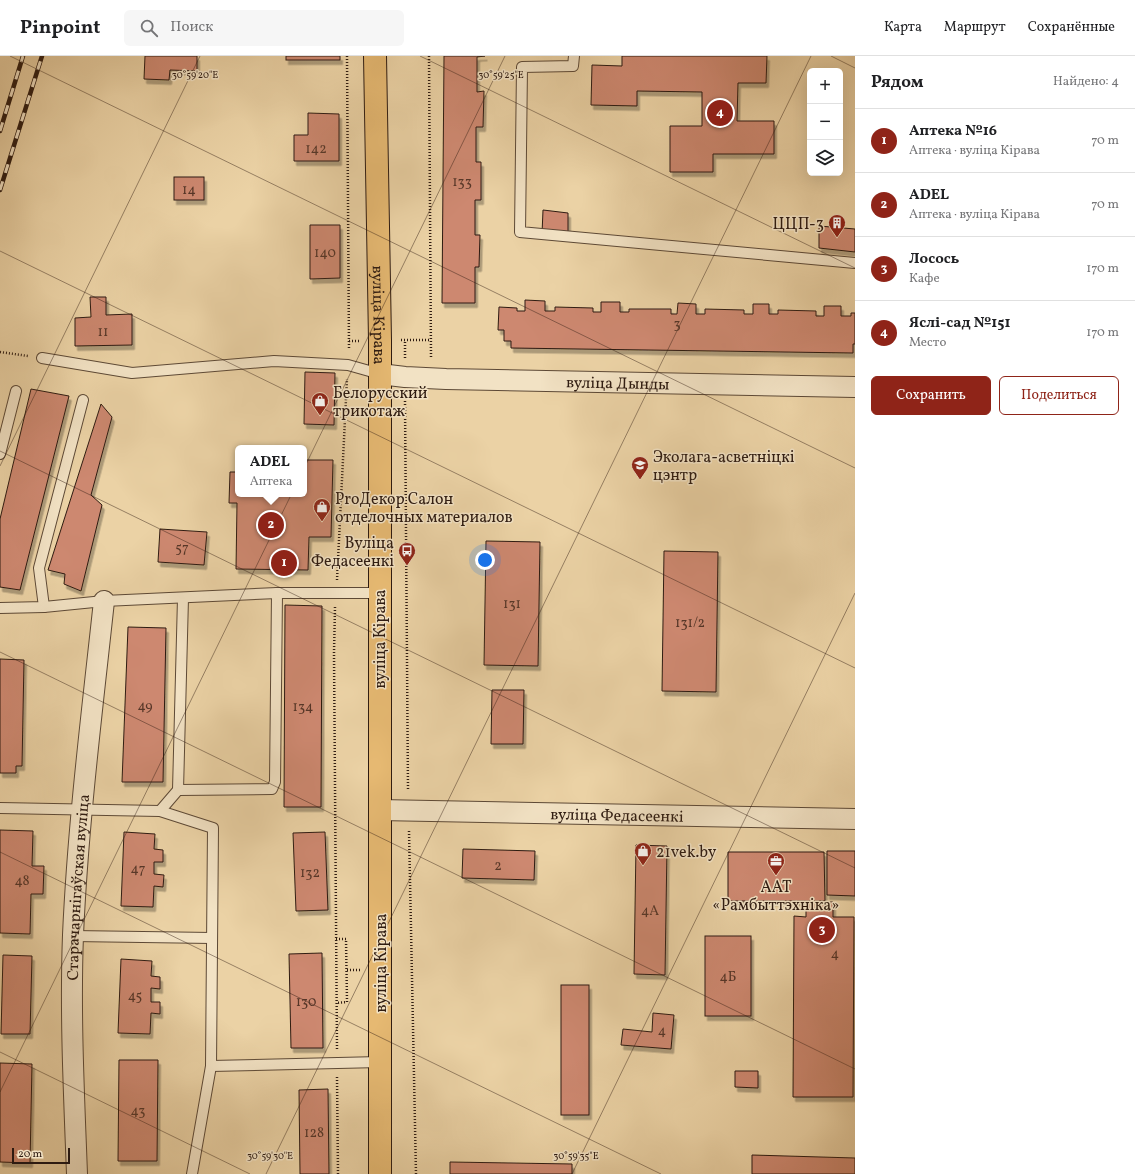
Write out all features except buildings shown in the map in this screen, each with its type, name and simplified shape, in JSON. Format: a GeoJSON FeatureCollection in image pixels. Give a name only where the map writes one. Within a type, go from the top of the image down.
{"type":"FeatureCollection","features":[{"type":"Feature","properties":{"kind":"main road","name":"вуліца Кірава"},"geometry":{"type":"LineString","coordinates":[[375,56],[380,374],[380,1174]]}},
{"type":"Feature","properties":{"kind":"street","name":"вуліца Дынды"},"geometry":{"type":"LineString","coordinates":[[380,374],[446,379],[855,387]]}},
{"type":"Feature","properties":{"kind":"street","name":"Старачарнігаўская вуліца"},"geometry":{"type":"LineString","coordinates":[[77,1174],[72,1030],[73,936],[81,810],[104,601]]}},
{"type":"Feature","properties":{"kind":"street","name":"вуліца Федасеенкі"},"geometry":{"type":"LineString","coordinates":[[379,810],[855,819]]}},
{"type":"Feature","properties":{"kind":"lane"},"geometry":{"type":"LineString","coordinates":[[574,56],[572,66],[522,67],[520,232],[855,263]]}},
{"type":"Feature","properties":{"kind":"lane"},"geometry":{"type":"LineString","coordinates":[[42,358],[132,373],[268,362],[348,365],[380,374]]}},
{"type":"Feature","properties":{"kind":"lane"},"geometry":{"type":"LineString","coordinates":[[0,454],[16,391]]}},
{"type":"Feature","properties":{"kind":"lane"},"geometry":{"type":"LineString","coordinates":[[44,608],[39,568],[83,400]]}},
{"type":"Feature","properties":{"kind":"lane"},"geometry":{"type":"LineString","coordinates":[[0,608],[44,608],[104,601],[277,593],[379,593]]}},
{"type":"Feature","properties":{"kind":"lane"},"geometry":{"type":"LineString","coordinates":[[178,790],[272,789],[275,782],[277,593]]}},
{"type":"Feature","properties":{"kind":"lane"},"geometry":{"type":"LineString","coordinates":[[160,811],[178,790],[183,598]]}},
{"type":"Feature","properties":{"kind":"lane"},"geometry":{"type":"LineString","coordinates":[[0,808],[160,811],[213,828],[211,1066],[192,1174]]}},
{"type":"Feature","properties":{"kind":"lane"},"geometry":{"type":"LineString","coordinates":[[73,936],[212,938]]}},
{"type":"Feature","properties":{"kind":"lane"},"geometry":{"type":"LineString","coordinates":[[211,1066],[380,1062]]}},
{"type":"Feature","properties":{"kind":"path"},"geometry":{"type":"LineString","coordinates":[[338,1174],[334,653],[349,341],[347,56]]}},
{"type":"Feature","properties":{"kind":"path"},"geometry":{"type":"LineString","coordinates":[[429,56],[431,363]]}},
{"type":"Feature","properties":{"kind":"path"},"geometry":{"type":"LineString","coordinates":[[398,340],[430,340]]}},
{"type":"Feature","properties":{"kind":"path"},"geometry":{"type":"LineString","coordinates":[[405,340],[405,362]]}},
{"type":"Feature","properties":{"kind":"path"},"geometry":{"type":"LineString","coordinates":[[349,341],[359,341]]}},
{"type":"Feature","properties":{"kind":"path"},"geometry":{"type":"LineString","coordinates":[[0,352],[42,358]]}},
{"type":"Feature","properties":{"kind":"path"},"geometry":{"type":"LineString","coordinates":[[406,401],[408,791]]}},
{"type":"Feature","properties":{"kind":"path"},"geometry":{"type":"LineString","coordinates":[[409,830],[416,1174]]}},
{"type":"Feature","properties":{"kind":"path"},"geometry":{"type":"LineString","coordinates":[[336,939],[346,939],[346,1002],[336,1003]]}},
{"type":"Feature","properties":{"kind":"railway"},"geometry":{"type":"LineString","coordinates":[[0,131],[23,56]]}},
{"type":"Feature","properties":{"kind":"railway"},"geometry":{"type":"LineString","coordinates":[[0,190],[42,56]]}},
{"type":"Feature","properties":{"kind":"place","name":"Яслі-сад №151"},"geometry":{"type":"Point","coordinates":[720,113]}},
{"type":"Feature","properties":{"kind":"place","name":"ЦЦП-3"},"geometry":{"type":"Point","coordinates":[837,238]}},
{"type":"Feature","properties":{"kind":"place","name":"Белорусский трикотаж"},"geometry":{"type":"Point","coordinates":[320,416]}},
{"type":"Feature","properties":{"kind":"place","name":"Эколага-асветніцкі цэнтр"},"geometry":{"type":"Point","coordinates":[640,480]}},
{"type":"Feature","properties":{"kind":"place","name":"ProДекор Салон отделочных материалов"},"geometry":{"type":"Point","coordinates":[322,522]}},
{"type":"Feature","properties":{"kind":"place","name":"ADEL"},"geometry":{"type":"Point","coordinates":[271,525]}},
{"type":"Feature","properties":{"kind":"place","name":"Аптека №16"},"geometry":{"type":"Point","coordinates":[284,563]}},
{"type":"Feature","properties":{"kind":"place","name":"Вуліца Федасеенкі"},"geometry":{"type":"Point","coordinates":[407,566]}},
{"type":"Feature","properties":{"kind":"place","name":"21vek.by"},"geometry":{"type":"Point","coordinates":[643,866]}},
{"type":"Feature","properties":{"kind":"place","name":"ААТ «Рамбыттэхніка»"},"geometry":{"type":"Point","coordinates":[776,876]}},
{"type":"Feature","properties":{"kind":"place","name":"Лосось"},"geometry":{"type":"Point","coordinates":[822,930]}}]}
